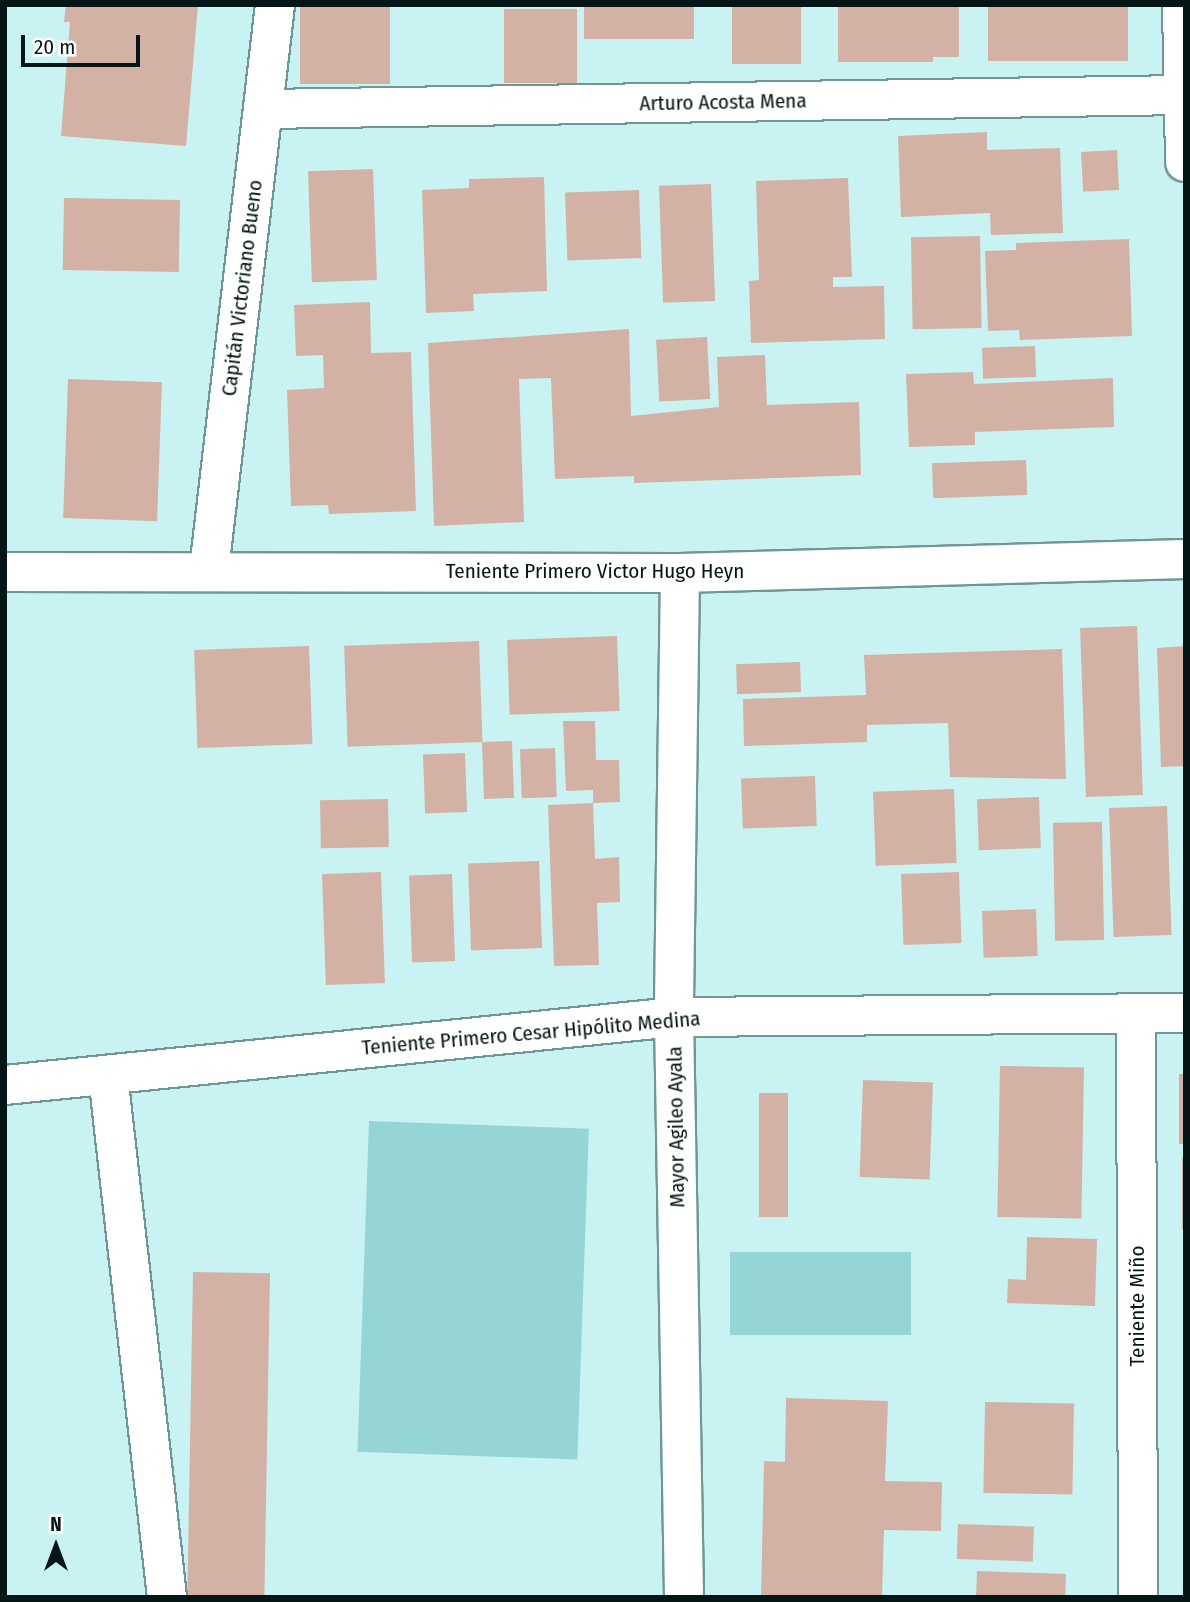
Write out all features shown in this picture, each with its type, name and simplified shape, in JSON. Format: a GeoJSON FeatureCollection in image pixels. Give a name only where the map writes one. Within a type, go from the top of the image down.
{"type":"FeatureCollection","features":[{"type":"Feature","properties":{"kind":"street","name":"Capitán Victoriano Bueno"},"geometry":{"type":"LineString","coordinates":[[209,570],[275,5]]}},
{"type":"Feature","properties":{"kind":"street"},"geometry":{"type":"LineString","coordinates":[[1182,5],[1185,162]]}},
{"type":"Feature","properties":{"kind":"street","name":"Arturo Acosta Mena"},"geometry":{"type":"LineString","coordinates":[[263,109],[1183,95]]}},
{"type":"Feature","properties":{"kind":"street","name":"Teniente Primero Victor Hugo Heyn"},"geometry":{"type":"LineString","coordinates":[[5,572],[209,570],[680,573],[1185,559]]}},
{"type":"Feature","properties":{"kind":"street","name":"Mayor Agileo Ayala"},"geometry":{"type":"LineString","coordinates":[[680,573],[674,1017],[684,1597]]}},
{"type":"Feature","properties":{"kind":"street","name":"Teniente Primero Cesar Hipólito Medina"},"geometry":{"type":"LineString","coordinates":[[5,1085],[674,1017],[1185,1013]]}},
{"type":"Feature","properties":{"kind":"street","name":"Teniente Miño"},"geometry":{"type":"LineString","coordinates":[[1136,1015],[1138,1597]]}},
{"type":"Feature","properties":{"kind":"street"},"geometry":{"type":"LineString","coordinates":[[108,1075],[167,1597]]}},
{"type":"Feature","properties":{"kind":"shaded area"},"geometry":{"type":"Polygon","coordinates":[[[369,1121],[589,1129],[577,1459],[357,1452],[369,1121]]]}},
{"type":"Feature","properties":{"kind":"shaded area"},"geometry":{"type":"Polygon","coordinates":[[[730,1252],[911,1252],[911,1335],[730,1335],[730,1252]]]}},
{"type":"Feature","properties":{"kind":"building"},"geometry":{"type":"Polygon","coordinates":[[[66,5],[198,5],[186,146],[61,136],[70,22],[64,22],[66,5]]]}},
{"type":"Feature","properties":{"kind":"building"},"geometry":{"type":"Polygon","coordinates":[[[300,5],[390,5],[390,84],[300,84],[300,5]]]}},
{"type":"Feature","properties":{"kind":"building"},"geometry":{"type":"Polygon","coordinates":[[[584,5],[694,5],[694,39],[584,39],[584,5]]]}},
{"type":"Feature","properties":{"kind":"building"},"geometry":{"type":"Polygon","coordinates":[[[732,5],[801,5],[801,64],[732,64],[732,5]]]}},
{"type":"Feature","properties":{"kind":"building"},"geometry":{"type":"Polygon","coordinates":[[[838,5],[959,5],[959,57],[933,57],[933,62],[838,62],[838,5]]]}},
{"type":"Feature","properties":{"kind":"building"},"geometry":{"type":"Polygon","coordinates":[[[988,5],[1128,5],[1128,61],[988,61],[988,5]]]}},
{"type":"Feature","properties":{"kind":"building"},"geometry":{"type":"Polygon","coordinates":[[[504,9],[577,9],[577,83],[504,83],[504,9]]]}},
{"type":"Feature","properties":{"kind":"building"},"geometry":{"type":"Polygon","coordinates":[[[987,132],[987,150],[1060,148],[1063,233],[991,235],[990,213],[901,217],[898,136],[987,132]]]}},
{"type":"Feature","properties":{"kind":"building"},"geometry":{"type":"Polygon","coordinates":[[[1117,150],[1119,190],[1083,192],[1081,152],[1117,150]]]}},
{"type":"Feature","properties":{"kind":"building"},"geometry":{"type":"Polygon","coordinates":[[[373,169],[377,280],[312,282],[308,171],[373,169]]]}},
{"type":"Feature","properties":{"kind":"building"},"geometry":{"type":"Polygon","coordinates":[[[544,177],[547,291],[473,294],[474,311],[426,313],[422,190],[469,188],[469,179],[544,177]]]}},
{"type":"Feature","properties":{"kind":"building"},"geometry":{"type":"Polygon","coordinates":[[[848,178],[852,277],[833,277],[833,287],[884,286],[885,339],[751,343],[749,281],[759,280],[756,181],[848,178]]]}},
{"type":"Feature","properties":{"kind":"building"},"geometry":{"type":"Polygon","coordinates":[[[711,184],[715,301],[663,303],[659,186],[711,184]]]}},
{"type":"Feature","properties":{"kind":"building"},"geometry":{"type":"Polygon","coordinates":[[[639,190],[641,258],[567,261],[565,193],[639,190]]]}},
{"type":"Feature","properties":{"kind":"building"},"geometry":{"type":"Polygon","coordinates":[[[64,198],[180,200],[179,272],[63,270],[64,198]]]}},
{"type":"Feature","properties":{"kind":"building"},"geometry":{"type":"Polygon","coordinates":[[[980,236],[982,328],[913,329],[911,237],[980,236]]]}},
{"type":"Feature","properties":{"kind":"building"},"geometry":{"type":"Polygon","coordinates":[[[1129,239],[1132,336],[1020,340],[1019,330],[988,331],[985,251],[1016,250],[1016,243],[1129,239]]]}},
{"type":"Feature","properties":{"kind":"building"},"geometry":{"type":"Polygon","coordinates":[[[370,302],[371,353],[411,352],[416,511],[329,514],[328,505],[291,506],[287,390],[324,388],[323,355],[296,356],[294,305],[370,302]]]}},
{"type":"Feature","properties":{"kind":"building"},"geometry":{"type":"Polygon","coordinates":[[[629,329],[631,416],[719,407],[717,357],[765,355],[767,405],[859,402],[861,475],[634,483],[634,476],[555,479],[551,378],[519,379],[524,522],[434,526],[428,343],[629,329]]]}},
{"type":"Feature","properties":{"kind":"building"},"geometry":{"type":"Polygon","coordinates":[[[707,337],[710,399],[659,402],[656,340],[707,337]]]}},
{"type":"Feature","properties":{"kind":"building"},"geometry":{"type":"Polygon","coordinates":[[[1035,346],[1036,377],[983,379],[982,348],[1035,346]]]}},
{"type":"Feature","properties":{"kind":"building"},"geometry":{"type":"Polygon","coordinates":[[[973,372],[974,384],[1113,378],[1114,427],[975,432],[975,445],[909,447],[906,374],[973,372]]]}},
{"type":"Feature","properties":{"kind":"building"},"geometry":{"type":"Polygon","coordinates":[[[68,379],[162,382],[157,521],[63,518],[68,379]]]}},
{"type":"Feature","properties":{"kind":"building"},"geometry":{"type":"Polygon","coordinates":[[[1026,460],[1027,495],[933,498],[932,463],[1026,460]]]}},
{"type":"Feature","properties":{"kind":"building"},"geometry":{"type":"Polygon","coordinates":[[[1137,626],[1143,795],[1086,797],[1080,628],[1137,626]]]}},
{"type":"Feature","properties":{"kind":"building"},"geometry":{"type":"Polygon","coordinates":[[[617,636],[620,711],[510,715],[507,640],[617,636]]]}},
{"type":"Feature","properties":{"kind":"building"},"geometry":{"type":"Polygon","coordinates":[[[479,641],[483,742],[348,747],[344,646],[479,641]]]}},
{"type":"Feature","properties":{"kind":"building"},"geometry":{"type":"Polygon","coordinates":[[[309,646],[312,744],[197,748],[194,650],[309,646]]]}},
{"type":"Feature","properties":{"kind":"building"},"geometry":{"type":"Polygon","coordinates":[[[1185,646],[1185,766],[1161,767],[1157,648],[1185,646]]]}},
{"type":"Feature","properties":{"kind":"building"},"geometry":{"type":"Polygon","coordinates":[[[1062,649],[1066,779],[950,777],[948,723],[867,725],[867,742],[744,746],[743,699],[866,695],[864,655],[1062,649]]]}},
{"type":"Feature","properties":{"kind":"building"},"geometry":{"type":"Polygon","coordinates":[[[800,662],[801,692],[737,694],[736,664],[800,662]]]}},
{"type":"Feature","properties":{"kind":"building"},"geometry":{"type":"Polygon","coordinates":[[[563,721],[595,721],[596,760],[619,760],[620,802],[593,803],[593,790],[566,791],[563,721]]]}},
{"type":"Feature","properties":{"kind":"building"},"geometry":{"type":"Polygon","coordinates":[[[512,741],[514,798],[484,799],[482,742],[512,741]]]}},
{"type":"Feature","properties":{"kind":"building"},"geometry":{"type":"Polygon","coordinates":[[[555,748],[557,797],[522,798],[520,749],[555,748]]]}},
{"type":"Feature","properties":{"kind":"building"},"geometry":{"type":"Polygon","coordinates":[[[465,753],[467,812],[425,813],[423,754],[465,753]]]}},
{"type":"Feature","properties":{"kind":"building"},"geometry":{"type":"Polygon","coordinates":[[[815,776],[817,826],[743,829],[741,779],[815,776]]]}},
{"type":"Feature","properties":{"kind":"building"},"geometry":{"type":"Polygon","coordinates":[[[954,789],[957,863],[876,866],[873,792],[954,789]]]}},
{"type":"Feature","properties":{"kind":"building"},"geometry":{"type":"Polygon","coordinates":[[[1039,797],[1041,848],[979,850],[977,799],[1039,797]]]}},
{"type":"Feature","properties":{"kind":"building"},"geometry":{"type":"Polygon","coordinates":[[[388,799],[389,847],[321,848],[320,800],[388,799]]]}},
{"type":"Feature","properties":{"kind":"building"},"geometry":{"type":"Polygon","coordinates":[[[593,803],[595,859],[619,857],[620,902],[597,903],[599,965],[554,966],[548,805],[593,803]]]}},
{"type":"Feature","properties":{"kind":"building"},"geometry":{"type":"Polygon","coordinates":[[[1167,806],[1172,935],[1114,937],[1109,808],[1167,806]]]}},
{"type":"Feature","properties":{"kind":"building"},"geometry":{"type":"Polygon","coordinates":[[[1102,822],[1104,940],[1055,941],[1053,823],[1102,822]]]}},
{"type":"Feature","properties":{"kind":"building"},"geometry":{"type":"Polygon","coordinates":[[[539,861],[542,948],[471,950],[468,863],[539,861]]]}},
{"type":"Feature","properties":{"kind":"building"},"geometry":{"type":"Polygon","coordinates":[[[381,872],[385,983],[326,985],[322,874],[381,872]]]}},
{"type":"Feature","properties":{"kind":"building"},"geometry":{"type":"Polygon","coordinates":[[[959,872],[961,943],[904,945],[901,874],[959,872]]]}},
{"type":"Feature","properties":{"kind":"building"},"geometry":{"type":"Polygon","coordinates":[[[452,874],[455,961],[412,962],[409,876],[452,874]]]}},
{"type":"Feature","properties":{"kind":"building"},"geometry":{"type":"Polygon","coordinates":[[[1036,909],[1038,956],[984,958],[982,911],[1036,909]]]}},
{"type":"Feature","properties":{"kind":"building"},"geometry":{"type":"Polygon","coordinates":[[[1000,1066],[1084,1067],[1081,1218],[997,1217],[1000,1066]]]}},
{"type":"Feature","properties":{"kind":"building"},"geometry":{"type":"Polygon","coordinates":[[[1179,1074],[1185,1074],[1185,1144],[1179,1144],[1179,1074]]]}},
{"type":"Feature","properties":{"kind":"building"},"geometry":{"type":"Polygon","coordinates":[[[863,1080],[933,1082],[930,1179],[860,1177],[863,1080]]]}},
{"type":"Feature","properties":{"kind":"building"},"geometry":{"type":"Polygon","coordinates":[[[759,1093],[788,1093],[788,1217],[759,1217],[759,1093]]]}},
{"type":"Feature","properties":{"kind":"building"},"geometry":{"type":"Polygon","coordinates":[[[1182,1158],[1185,1158],[1185,1229],[1182,1229],[1182,1158]]]}},
{"type":"Feature","properties":{"kind":"building"},"geometry":{"type":"Polygon","coordinates":[[[1027,1237],[1097,1239],[1095,1306],[1007,1303],[1008,1279],[1026,1280],[1027,1237]]]}},
{"type":"Feature","properties":{"kind":"building"},"geometry":{"type":"Polygon","coordinates":[[[193,1272],[270,1273],[264,1597],[187,1597],[193,1272]]]}},
{"type":"Feature","properties":{"kind":"building"},"geometry":{"type":"Polygon","coordinates":[[[786,1398],[888,1401],[885,1481],[942,1482],[941,1531],[884,1530],[882,1597],[761,1597],[764,1461],[785,1462],[786,1398]]]}},
{"type":"Feature","properties":{"kind":"building"},"geometry":{"type":"Polygon","coordinates":[[[985,1402],[1074,1404],[1072,1495],[983,1493],[985,1402]]]}},
{"type":"Feature","properties":{"kind":"building"},"geometry":{"type":"Polygon","coordinates":[[[958,1524],[1034,1527],[1033,1562],[957,1559],[958,1524]]]}},
{"type":"Feature","properties":{"kind":"building"},"geometry":{"type":"Polygon","coordinates":[[[977,1571],[1066,1574],[1065,1597],[976,1597],[977,1571]]]}}]}
